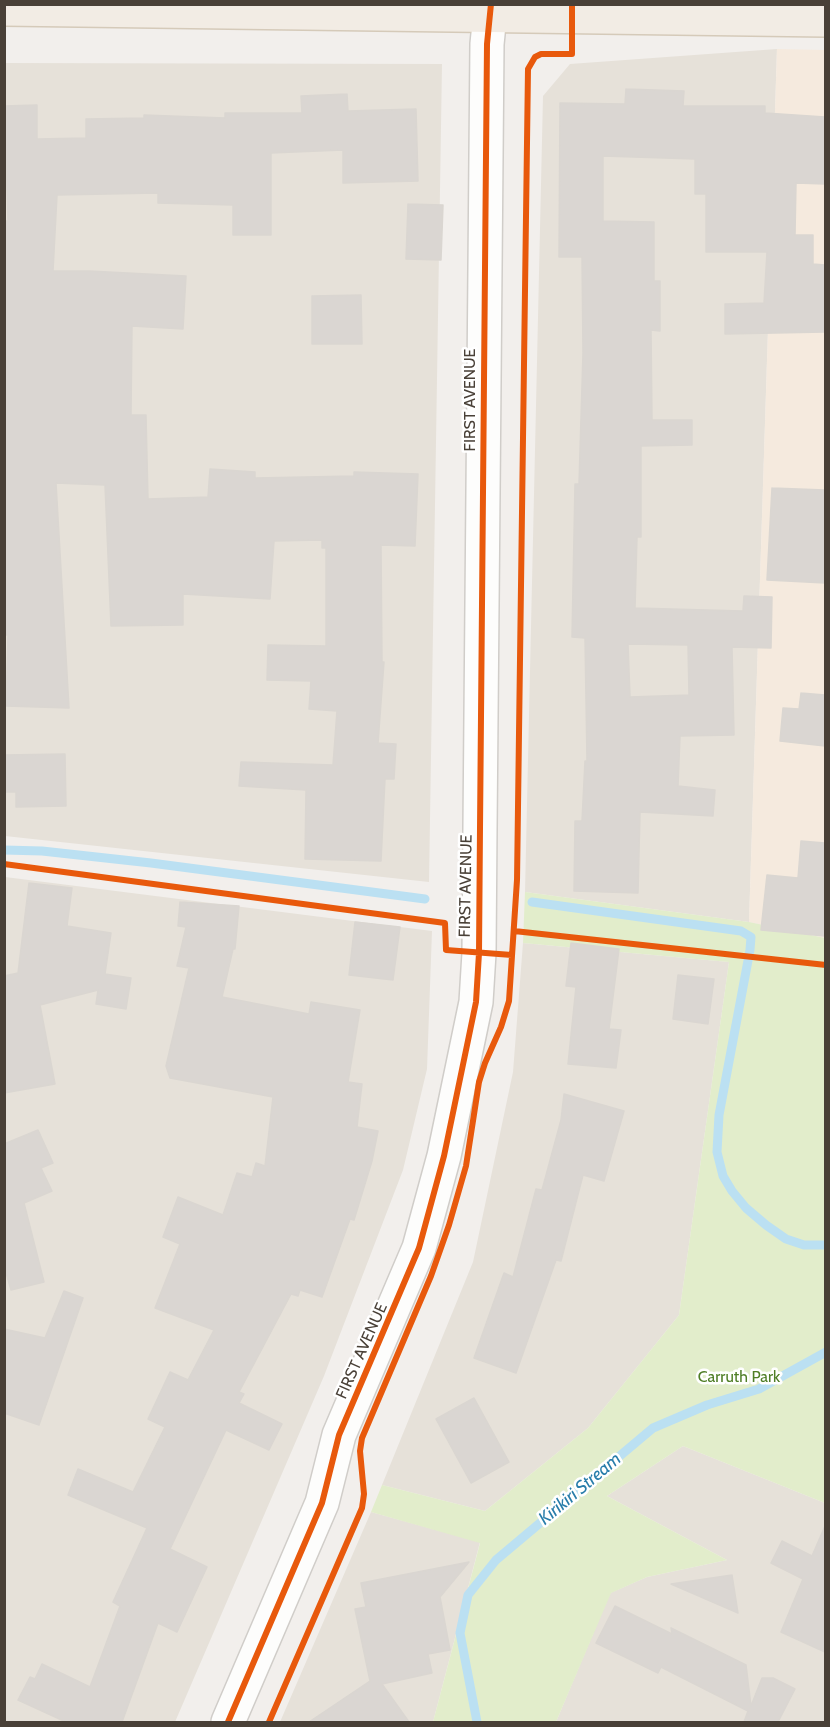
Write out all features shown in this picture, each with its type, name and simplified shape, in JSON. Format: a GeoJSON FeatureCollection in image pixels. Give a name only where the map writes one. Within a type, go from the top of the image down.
{"type":"FeatureCollection","features":[{"type":"Feature","properties":{"kind":"main road"},"geometry":{"type":"LineString","coordinates":[[4,9],[490,10],[825,20]]}},
{"type":"Feature","properties":{"kind":"street","name":"FIRST AVENUE"},"geometry":{"type":"LineString","coordinates":[[228,1722],[322,1503],[339,1435],[419,1248],[444,1156],[476,1002],[480,882],[487,54],[490,10]]}},
{"type":"Feature","properties":{"kind":"shaded area"},"geometry":{"type":"Polygon","coordinates":[[[777,49],[749,922],[525,892],[543,96],[570,64],[777,49]]]}},
{"type":"Feature","properties":{"kind":"shaded area"},"geometry":{"type":"Polygon","coordinates":[[[777,49],[825,50],[825,938],[749,922],[777,49]]]}},
{"type":"Feature","properties":{"kind":"shaded area"},"geometry":{"type":"Polygon","coordinates":[[[5,63],[442,64],[429,882],[5,836],[5,63]]]}},
{"type":"Feature","properties":{"kind":"shaded area"},"geometry":{"type":"Polygon","coordinates":[[[5,877],[432,931],[427,1069],[403,1170],[324,1376],[175,1722],[5,1722],[5,877]]]}},
{"type":"Feature","properties":{"kind":"shaded area"},"geometry":{"type":"Polygon","coordinates":[[[523,943],[729,962],[679,1315],[588,1428],[485,1511],[382,1485],[473,1262],[513,1072],[523,943]]]}},
{"type":"Feature","properties":{"kind":"shaded area"},"geometry":{"type":"Polygon","coordinates":[[[683,1446],[825,1503],[825,1722],[556,1722],[610,1593],[647,1577],[727,1560],[607,1496],[683,1446]]]}},
{"type":"Feature","properties":{"kind":"shaded area"},"geometry":{"type":"Polygon","coordinates":[[[371,1512],[480,1542],[433,1722],[280,1722],[371,1512]]]}},
{"type":"Feature","properties":{"kind":"green space","name":"Carruth Park"},"geometry":{"type":"Polygon","coordinates":[[[525,892],[749,922],[825,938],[825,1503],[683,1446],[607,1496],[727,1560],[647,1577],[611,1593],[556,1722],[433,1722],[480,1543],[371,1512],[382,1485],[485,1511],[588,1428],[679,1315],[729,962],[523,943],[525,892]]]}},
{"type":"Feature","properties":{"kind":"building"},"geometry":{"type":"Polygon","coordinates":[[[626,89],[684,91],[683,106],[765,106],[765,113],[825,117],[825,184],[796,183],[795,235],[813,235],[813,264],[825,265],[825,332],[725,334],[725,304],[764,303],[767,252],[706,252],[706,194],[695,194],[695,159],[603,156],[603,221],[654,222],[654,281],[660,281],[660,331],[651,330],[652,420],[692,420],[692,445],[641,446],[641,537],[637,537],[635,608],[743,611],[744,596],[772,597],[771,648],[732,647],[734,735],[680,736],[678,786],[715,790],[713,816],[640,812],[638,893],[574,891],[575,821],[582,821],[585,761],[587,761],[585,638],[572,637],[575,484],[579,484],[583,353],[582,257],[559,257],[560,103],[625,104],[626,89]],[[628,644],[630,697],[689,695],[688,645],[628,644]]]}},
{"type":"Feature","properties":{"kind":"building"},"geometry":{"type":"Polygon","coordinates":[[[347,94],[348,111],[416,109],[418,181],[343,183],[343,150],[271,153],[271,235],[233,235],[233,205],[158,203],[158,193],[57,195],[53,271],[186,276],[183,329],[132,326],[131,415],[146,415],[148,499],[208,497],[210,469],[255,472],[255,478],[354,476],[354,472],[418,474],[415,546],[381,545],[382,662],[384,662],[378,743],[396,744],[394,779],[385,779],[381,861],[305,859],[306,790],[239,786],[241,762],[333,765],[337,711],[309,709],[311,681],[267,680],[268,645],[326,646],[326,548],[322,548],[322,540],[274,541],[270,599],[183,594],[183,625],[111,626],[105,485],[56,483],[69,708],[6,706],[8,635],[4,635],[4,221],[8,221],[4,106],[37,105],[37,139],[86,138],[86,119],[144,118],[144,115],[225,118],[225,113],[302,113],[301,96],[347,94]]]}},
{"type":"Feature","properties":{"kind":"building"},"geometry":{"type":"Polygon","coordinates":[[[408,204],[443,205],[441,260],[406,259],[408,204]]]}},
{"type":"Feature","properties":{"kind":"building"},"geometry":{"type":"Polygon","coordinates":[[[361,295],[362,344],[312,344],[312,296],[361,295]]]}},
{"type":"Feature","properties":{"kind":"building"},"geometry":{"type":"Polygon","coordinates":[[[772,488],[825,490],[825,583],[767,580],[772,488]]]}},
{"type":"Feature","properties":{"kind":"building"},"geometry":{"type":"Polygon","coordinates":[[[801,693],[825,695],[825,746],[780,741],[783,708],[799,709],[801,693]]]}},
{"type":"Feature","properties":{"kind":"building"},"geometry":{"type":"Polygon","coordinates":[[[65,754],[66,806],[16,807],[16,792],[4,792],[4,755],[65,754]]]}},
{"type":"Feature","properties":{"kind":"building"},"geometry":{"type":"Polygon","coordinates":[[[801,841],[825,843],[825,936],[761,930],[767,875],[798,878],[801,841]]]}},
{"type":"Feature","properties":{"kind":"building"},"geometry":{"type":"Polygon","coordinates":[[[29,883],[72,888],[67,926],[111,933],[105,974],[131,978],[126,1009],[96,1004],[98,990],[40,1005],[55,1084],[4,1093],[4,976],[18,973],[29,883]]]}},
{"type":"Feature","properties":{"kind":"building"},"geometry":{"type":"Polygon","coordinates":[[[180,902],[239,906],[235,949],[233,949],[222,997],[309,1014],[311,1002],[360,1010],[348,1082],[362,1084],[357,1127],[378,1131],[372,1161],[354,1220],[350,1219],[322,1297],[300,1290],[298,1296],[291,1294],[239,1392],[244,1394],[239,1403],[282,1424],[269,1450],[226,1430],[170,1549],[207,1567],[177,1632],[158,1623],[122,1722],[66,1722],[18,1700],[30,1677],[35,1679],[42,1664],[90,1687],[120,1606],[113,1602],[147,1528],[68,1495],[78,1469],[133,1492],[165,1427],[148,1419],[170,1372],[188,1380],[214,1330],[155,1308],[180,1244],[163,1237],[178,1197],[223,1215],[237,1173],[252,1177],[256,1163],[265,1166],[273,1097],[170,1078],[166,1066],[189,968],[177,966],[186,927],[178,926],[180,902]]]}},
{"type":"Feature","properties":{"kind":"building"},"geometry":{"type":"Polygon","coordinates":[[[355,922],[400,927],[393,980],[349,975],[355,922]]]}},
{"type":"Feature","properties":{"kind":"building"},"geometry":{"type":"Polygon","coordinates":[[[571,943],[619,949],[609,1029],[621,1030],[616,1068],[568,1064],[576,987],[566,986],[571,943]]]}},
{"type":"Feature","properties":{"kind":"building"},"geometry":{"type":"Polygon","coordinates":[[[678,975],[714,979],[708,1024],[673,1019],[678,975]]]}},
{"type":"Feature","properties":{"kind":"building"},"geometry":{"type":"Polygon","coordinates":[[[564,1094],[624,1111],[604,1181],[583,1175],[561,1261],[556,1260],[516,1373],[474,1358],[504,1273],[513,1277],[536,1189],[542,1190],[561,1120],[564,1094]]]}},
{"type":"Feature","properties":{"kind":"building"},"geometry":{"type":"Polygon","coordinates":[[[38,1130],[53,1163],[41,1168],[52,1191],[24,1203],[44,1282],[11,1290],[4,1266],[4,1144],[38,1130]]]}},
{"type":"Feature","properties":{"kind":"building"},"geometry":{"type":"Polygon","coordinates":[[[64,1291],[83,1298],[39,1425],[4,1413],[4,1329],[45,1338],[64,1291]]]}},
{"type":"Feature","properties":{"kind":"building"},"geometry":{"type":"Polygon","coordinates":[[[474,1398],[509,1462],[471,1483],[436,1419],[474,1398]]]}},
{"type":"Feature","properties":{"kind":"building"},"geometry":{"type":"Polygon","coordinates":[[[825,1526],[825,1652],[781,1632],[803,1579],[771,1563],[782,1541],[812,1556],[825,1526]]]}},
{"type":"Feature","properties":{"kind":"building"},"geometry":{"type":"Polygon","coordinates":[[[469,1562],[440,1597],[450,1650],[428,1654],[432,1673],[382,1684],[409,1722],[309,1722],[370,1681],[355,1609],[366,1607],[361,1583],[469,1562]]]}},
{"type":"Feature","properties":{"kind":"building"},"geometry":{"type":"Polygon","coordinates":[[[732,1575],[738,1613],[671,1584],[732,1575]]]}},
{"type":"Feature","properties":{"kind":"building"},"geometry":{"type":"Polygon","coordinates":[[[615,1606],[672,1634],[671,1628],[746,1665],[751,1706],[762,1678],[773,1678],[795,1689],[778,1722],[744,1722],[748,1711],[661,1667],[658,1673],[596,1643],[615,1606]]]}},
{"type":"Feature","properties":{"kind":"waterway"},"geometry":{"type":"LineString","coordinates":[[4,850],[42,851],[151,863],[425,899]]}},
{"type":"Feature","properties":{"kind":"waterway"},"geometry":{"type":"LineString","coordinates":[[532,902],[741,931],[751,937],[719,1115],[717,1152],[723,1176],[746,1208],[786,1239],[804,1245],[826,1245]]}},
{"type":"Feature","properties":{"kind":"waterway","name":"Kirikiri Stream"},"geometry":{"type":"LineString","coordinates":[[477,1722],[460,1633],[468,1595],[496,1560],[653,1428],[707,1405],[759,1389],[826,1352]]}},
{"type":"Feature","properties":{"kind":"cycle path"},"geometry":{"type":"LineString","coordinates":[[228,1722],[322,1503],[339,1435],[419,1248],[444,1156],[476,1002],[479,953],[487,44],[491,4]]}},
{"type":"Feature","properties":{"kind":"cycle path"},"geometry":{"type":"LineString","coordinates":[[269,1722],[362,1508],[364,1494],[360,1451],[362,1438],[431,1276],[449,1225],[466,1166],[479,1082],[509,1001],[517,880],[528,69],[535,57],[541,54],[572,54],[572,4]]}},
{"type":"Feature","properties":{"kind":"cycle path"},"geometry":{"type":"LineString","coordinates":[[4,864],[445,923],[446,950],[512,955]]}},
{"type":"Feature","properties":{"kind":"cycle path"},"geometry":{"type":"LineString","coordinates":[[514,931],[826,965]]}}]}
